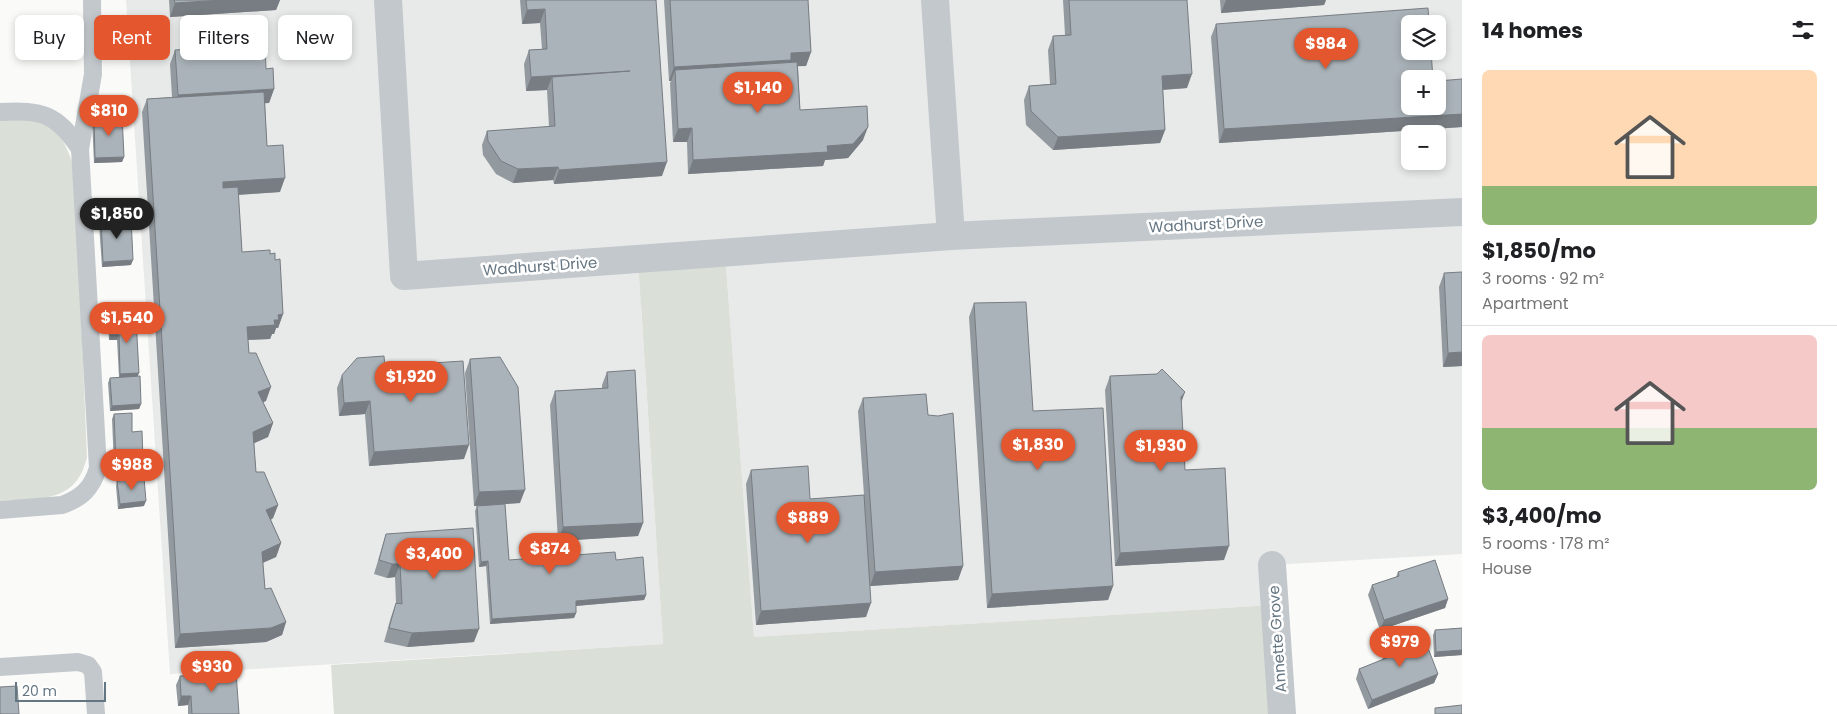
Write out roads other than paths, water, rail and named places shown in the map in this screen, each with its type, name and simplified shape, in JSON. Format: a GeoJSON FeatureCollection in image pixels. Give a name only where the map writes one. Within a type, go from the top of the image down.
{"type":"FeatureCollection","features":[{"type":"Feature","properties":{"kind":"street","name":"Wadhurst Drive"},"geometry":{"type":"LineString","coordinates":[[388,0],[404,276],[951,236],[1462,212]]}},
{"type":"Feature","properties":{"kind":"street"},"geometry":{"type":"LineString","coordinates":[[935,0],[951,236]]}},
{"type":"Feature","properties":{"kind":"street","name":"Annette Grove"},"geometry":{"type":"LineString","coordinates":[[1272,564],[1282,714]]}},
{"type":"Feature","properties":{"kind":"lane"},"geometry":{"type":"LineString","coordinates":[[0,510],[62,505],[71,502],[89,488],[98,468],[80,149],[93,74],[92,0]]}},
{"type":"Feature","properties":{"kind":"lane"},"geometry":{"type":"LineString","coordinates":[[0,112],[30,112],[42,114],[55,120],[68,132],[80,149]]}},
{"type":"Feature","properties":{"kind":"lane"},"geometry":{"type":"LineString","coordinates":[[0,667],[84,663],[93,672],[96,714]]}}]}
